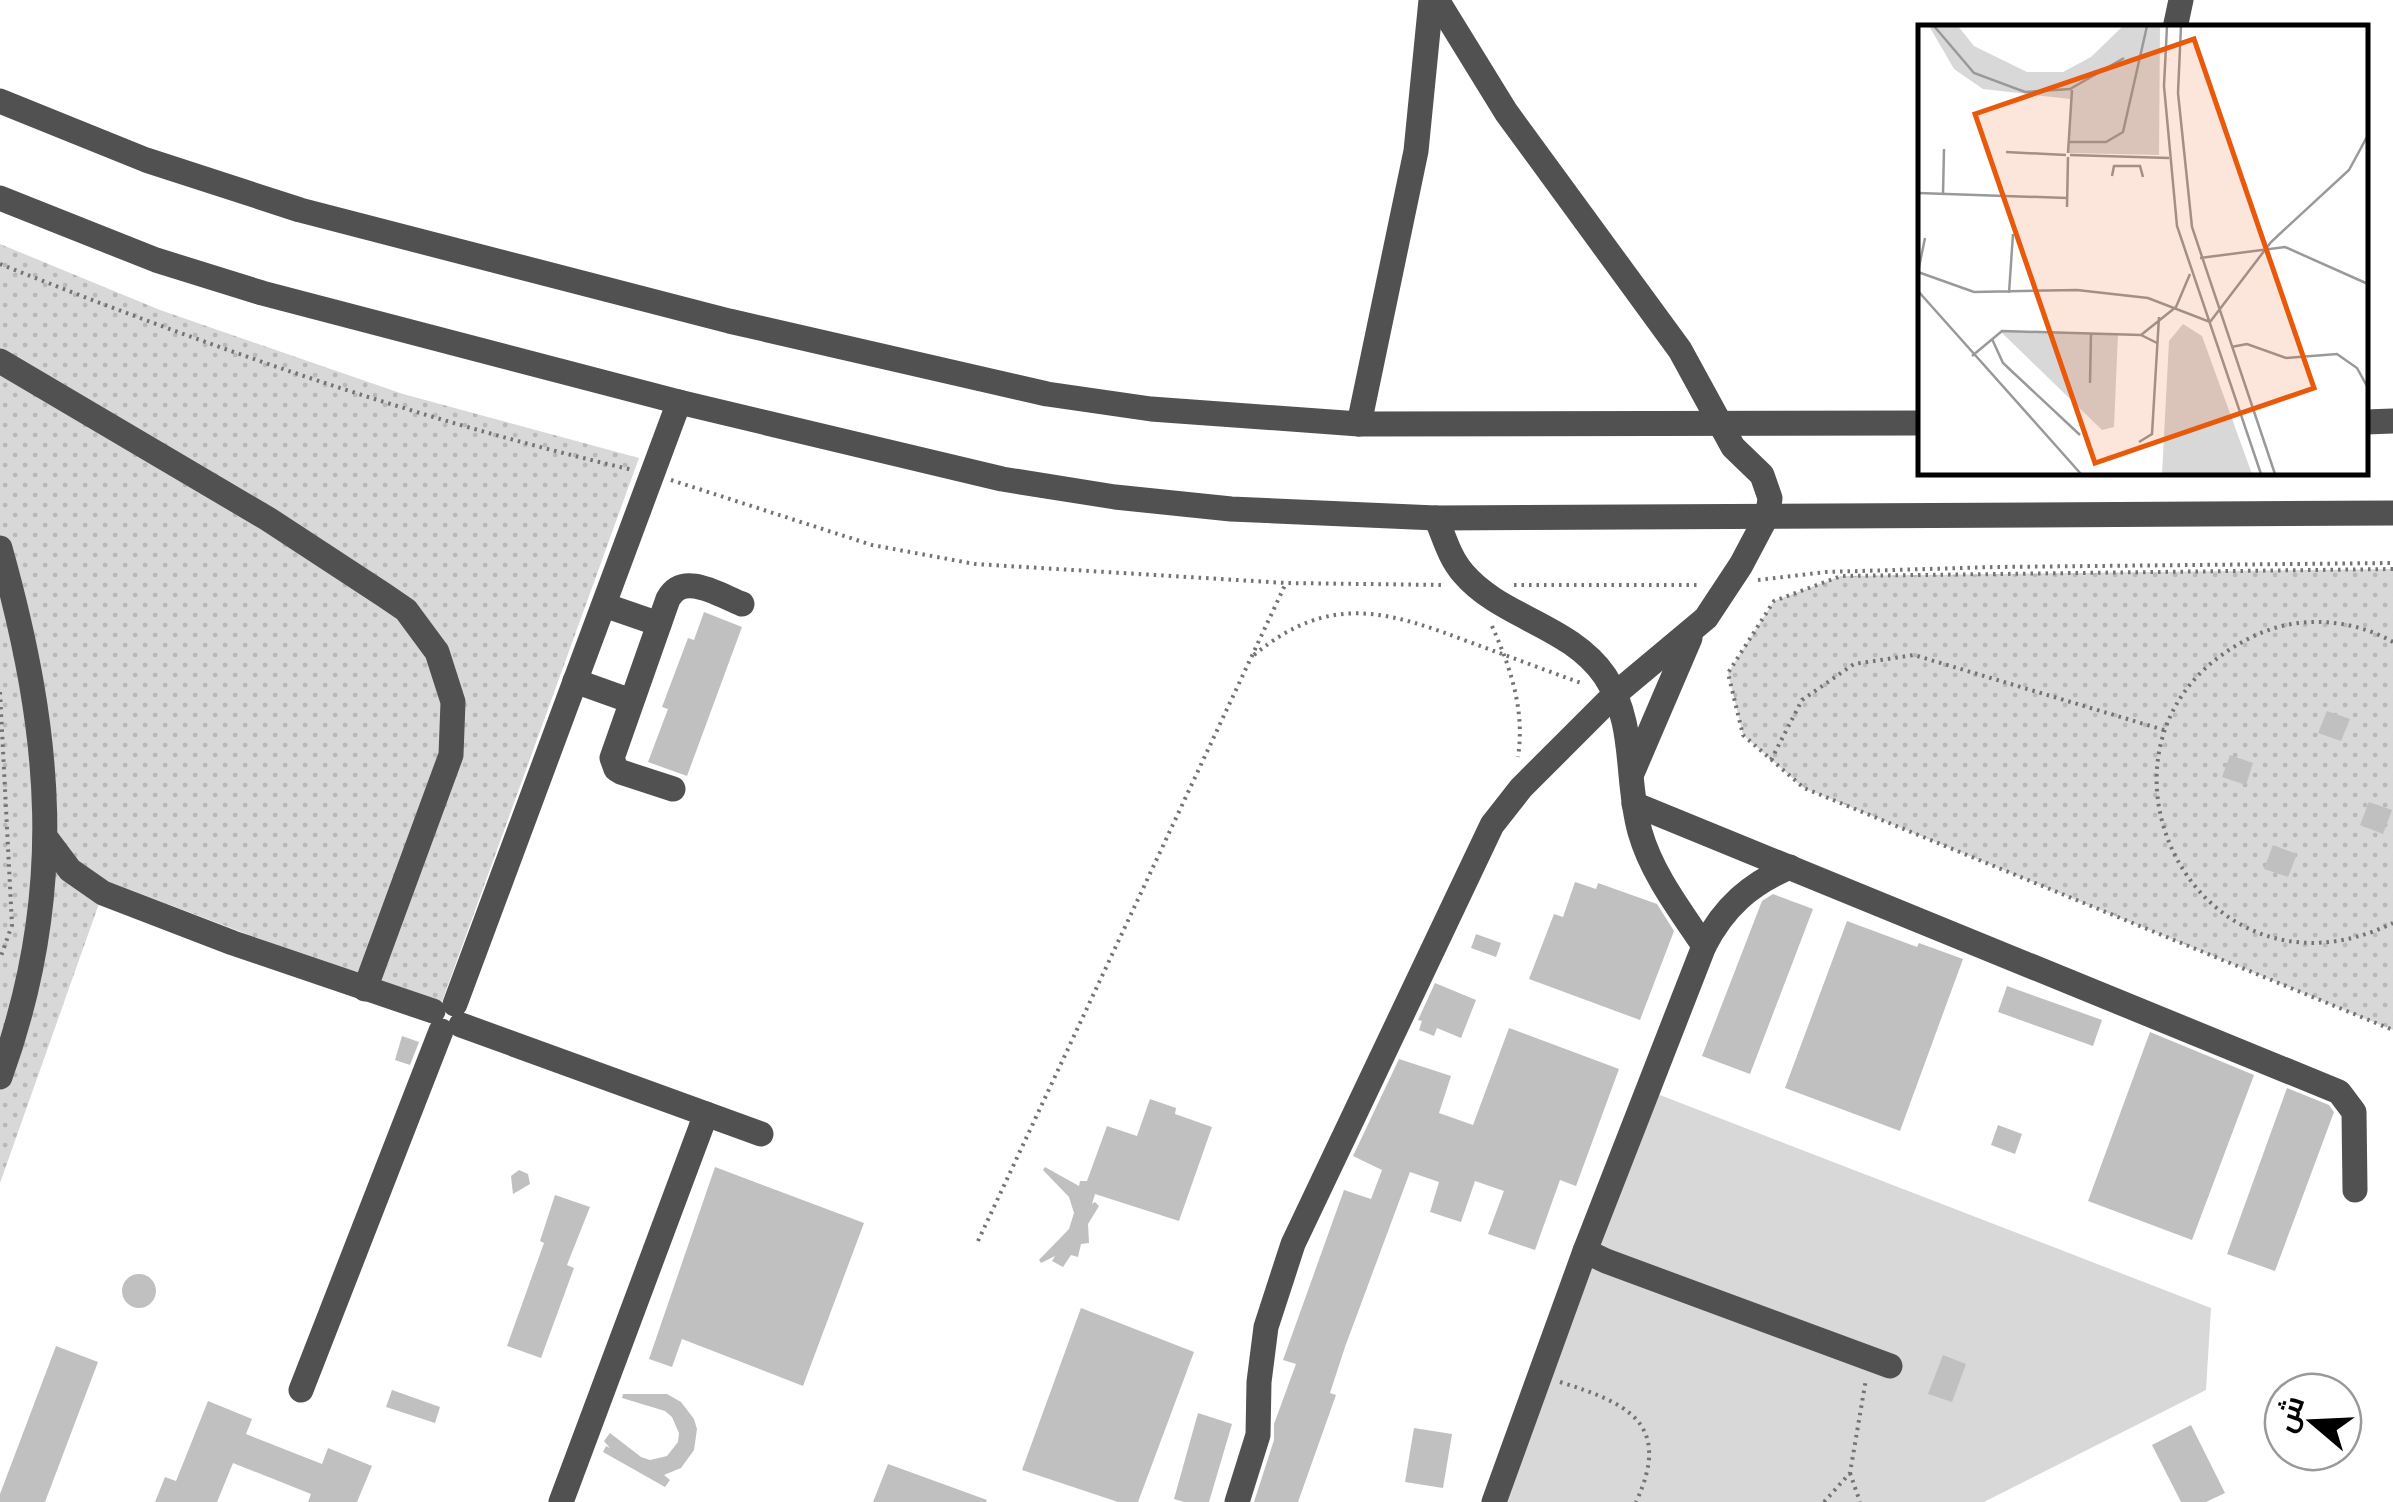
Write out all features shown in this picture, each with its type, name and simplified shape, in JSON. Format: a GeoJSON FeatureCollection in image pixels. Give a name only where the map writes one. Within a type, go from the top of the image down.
{"type":"FeatureCollection","features":[{"type":"Feature","properties":{"kind":"lane"},"geometry":{"type":"LineString","coordinates":[[1237,1502],[1258,1435],[1260,1368],[1266,1328],[1293,1244],[1492,824],[1521,788],[1614,696],[1693,631],[1731,584],[1768,514],[1768,486],[1732,447],[1680,350],[1479,74],[1434,0]]}},
{"type":"Feature","properties":{"kind":"lane"},"geometry":{"type":"LineString","coordinates":[[1359,424],[1416,151],[1434,0]]}},
{"type":"Feature","properties":{"kind":"lane"},"geometry":{"type":"LineString","coordinates":[[2176,25],[2181,0]]}},
{"type":"Feature","properties":{"kind":"lane"},"geometry":{"type":"LineString","coordinates":[[0,101],[146,160],[300,210],[891,360],[1047,394],[1151,408],[1359,424],[1918,423]]}},
{"type":"Feature","properties":{"kind":"lane"},"geometry":{"type":"LineString","coordinates":[[0,198],[156,260],[226,283],[679,402],[946,468],[1058,489],[1231,509],[1436,518],[2393,513]]}},
{"type":"Feature","properties":{"kind":"lane"},"geometry":{"type":"LineString","coordinates":[[0,361],[268,519],[384,595],[406,610],[437,652],[453,702],[451,754],[365,989]]}},
{"type":"Feature","properties":{"kind":"lane"},"geometry":{"type":"LineString","coordinates":[[301,1390],[448,1018],[679,402]]}},
{"type":"Feature","properties":{"kind":"lane"},"geometry":{"type":"LineString","coordinates":[[1436,518],[1463,574],[1489,596],[1571,643],[1604,676],[1624,720],[1634,804],[1648,854],[1704,946]]}},
{"type":"Feature","properties":{"kind":"lane"},"geometry":{"type":"LineString","coordinates":[[0,548],[22,625],[36,704],[46,838],[42,906],[29,982],[0,1077]]}},
{"type":"Feature","properties":{"kind":"lane"},"geometry":{"type":"LineString","coordinates":[[673,790],[621,772],[613,764],[613,752],[670,593],[680,585],[693,586],[742,604]]}},
{"type":"Feature","properties":{"kind":"lane"},"geometry":{"type":"LineString","coordinates":[[604,605],[659,624]]}},
{"type":"Feature","properties":{"kind":"lane"},"geometry":{"type":"LineString","coordinates":[[1633,771],[1693,631]]}},
{"type":"Feature","properties":{"kind":"lane"},"geometry":{"type":"LineString","coordinates":[[575,682],[632,701]]}},
{"type":"Feature","properties":{"kind":"lane"},"geometry":{"type":"LineString","coordinates":[[1634,804],[2339,1092],[2354,1112],[2354,1190]]}},
{"type":"Feature","properties":{"kind":"lane"},"geometry":{"type":"LineString","coordinates":[[46,838],[70,870],[103,893],[761,1134]]}},
{"type":"Feature","properties":{"kind":"lane"},"geometry":{"type":"LineString","coordinates":[[1494,1502],[1585,1251],[1704,946],[1715,924],[1738,897],[1768,876],[1790,867]]}},
{"type":"Feature","properties":{"kind":"lane"},"geometry":{"type":"LineString","coordinates":[[42,906],[72,894],[103,893]]}},
{"type":"Feature","properties":{"kind":"lane"},"geometry":{"type":"LineString","coordinates":[[560,1502],[706,1114]]}},
{"type":"Feature","properties":{"kind":"lane"},"geometry":{"type":"LineString","coordinates":[[1585,1251],[1880,1362]]}},
{"type":"Feature","properties":{"kind":"path"},"geometry":{"type":"LineString","coordinates":[[2393,569],[1841,576],[1774,601],[1728,672],[1743,736],[1804,788],[2393,1030]]}},
{"type":"Feature","properties":{"kind":"path"},"geometry":{"type":"LineString","coordinates":[[978,1241],[1286,584]]}},
{"type":"Feature","properties":{"kind":"path"},"geometry":{"type":"LineString","coordinates":[[1252,657],[1269,642],[1299,626],[1332,616],[1354,613],[1399,617],[1614,696]]}},
{"type":"Feature","properties":{"kind":"path"},"geometry":{"type":"LineString","coordinates":[[1490,620],[1505,655],[1519,710],[1516,768]]}},
{"type":"Feature","properties":{"kind":"path"},"geometry":{"type":"LineString","coordinates":[[2393,642],[2374,631],[2324,621],[2272,627],[2226,649],[2188,685],[2164,730],[2156,781],[2163,831],[2185,876],[2221,913],[2266,936],[2314,945],[2363,938],[2393,923]]}},
{"type":"Feature","properties":{"kind":"path"},"geometry":{"type":"LineString","coordinates":[[1771,760],[1802,700],[1854,664],[1914,654],[2164,730]]}},
{"type":"Feature","properties":{"kind":"path"},"geometry":{"type":"LineString","coordinates":[[0,692],[12,925],[0,959]]}},
{"type":"Feature","properties":{"kind":"path"},"geometry":{"type":"LineString","coordinates":[[1824,1502],[1850,1473],[1880,1362]]}},
{"type":"Feature","properties":{"kind":"path"},"geometry":{"type":"LineString","coordinates":[[1540,1376],[1602,1395],[1634,1415],[1650,1449],[1649,1468],[1636,1502]]}},
{"type":"Feature","properties":{"kind":"path"},"geometry":{"type":"LineString","coordinates":[[1850,1473],[1860,1502]]}},
{"type":"Feature","properties":{"kind":"shaded area"},"geometry":{"type":"Polygon","coordinates":[[[0,244],[160,310],[403,394],[639,458],[440,1007],[107,881],[0,1183],[0,244]]]}},
{"type":"Feature","properties":{"kind":"shaded area"},"geometry":{"type":"Polygon","coordinates":[[[2393,569],[2393,1030],[1804,788],[1743,735],[1728,673],[1774,601],[1841,576],[2393,569]]]}},
{"type":"Feature","properties":{"kind":"shaded area"},"geometry":{"type":"Polygon","coordinates":[[[1647,1090],[2211,1308],[2206,1390],[1984,1502],[1496,1502],[1647,1090]]]}},
{"type":"Feature","properties":{"kind":"building"},"geometry":{"type":"Polygon","coordinates":[[[704,612],[742,627],[687,776],[648,762],[668,709],[662,707],[688,638],[694,640],[704,612]]]}},
{"type":"Feature","properties":{"kind":"building"},"geometry":{"type":"Polygon","coordinates":[[[2327,711],[2350,719],[2341,741],[2318,733],[2327,711]]]}},
{"type":"Feature","properties":{"kind":"building"},"geometry":{"type":"Polygon","coordinates":[[[2230,755],[2253,763],[2246,785],[2222,777],[2230,755]]]}},
{"type":"Feature","properties":{"kind":"building"},"geometry":{"type":"Polygon","coordinates":[[[2369,802],[2392,810],[2383,834],[2360,825],[2369,802]]]}},
{"type":"Feature","properties":{"kind":"building"},"geometry":{"type":"Polygon","coordinates":[[[2273,845],[2297,854],[2288,877],[2264,869],[2273,845]]]}},
{"type":"Feature","properties":{"kind":"building"},"geometry":{"type":"Polygon","coordinates":[[[1575,882],[1596,889],[1598,883],[1657,904],[1674,931],[1640,1020],[1529,979],[1554,914],[1563,917],[1575,882]]]}},
{"type":"Feature","properties":{"kind":"building"},"geometry":{"type":"Polygon","coordinates":[[[1773,894],[1813,909],[1750,1074],[1702,1056],[1762,901],[1773,894]]]}},
{"type":"Feature","properties":{"kind":"building"},"geometry":{"type":"Polygon","coordinates":[[[1847,921],[1963,959],[1900,1131],[1785,1088],[1847,921]]]}},
{"type":"Feature","properties":{"kind":"building"},"geometry":{"type":"Polygon","coordinates":[[[1476,934],[1501,943],[1496,957],[1471,948],[1476,934]]]}},
{"type":"Feature","properties":{"kind":"building"},"geometry":{"type":"Polygon","coordinates":[[[1435,983],[1476,1000],[1461,1038],[1437,1028],[1434,1036],[1419,1030],[1422,1021],[1418,1020],[1435,983]]]}},
{"type":"Feature","properties":{"kind":"building"},"geometry":{"type":"Polygon","coordinates":[[[2007,986],[2102,1020],[2093,1046],[1998,1012],[2007,986]]]}},
{"type":"Feature","properties":{"kind":"building"},"geometry":{"type":"Polygon","coordinates":[[[1509,1028],[1619,1069],[1576,1186],[1560,1180],[1535,1250],[1488,1234],[1504,1191],[1475,1181],[1461,1222],[1430,1212],[1439,1182],[1410,1172],[1345,1347],[1330,1393],[1336,1395],[1298,1502],[1254,1502],[1274,1440],[1274,1424],[1296,1364],[1283,1360],[1344,1190],[1371,1199],[1382,1170],[1353,1156],[1399,1059],[1451,1076],[1439,1113],[1473,1125],[1509,1028]]]}},
{"type":"Feature","properties":{"kind":"building"},"geometry":{"type":"Polygon","coordinates":[[[2150,1032],[2254,1075],[2192,1240],[2088,1201],[2150,1032]]]}},
{"type":"Feature","properties":{"kind":"building"},"geometry":{"type":"Polygon","coordinates":[[[402,1036],[419,1042],[410,1065],[395,1060],[402,1036]]]}},
{"type":"Feature","properties":{"kind":"building"},"geometry":{"type":"Polygon","coordinates":[[[2287,1088],[2329,1105],[2334,1112],[2275,1271],[2227,1254],[2287,1088]]]}},
{"type":"Feature","properties":{"kind":"building"},"geometry":{"type":"Polygon","coordinates":[[[1150,1099],[1176,1108],[1175,1114],[1212,1127],[1179,1221],[1095,1194],[1092,1204],[1099,1206],[1088,1224],[1089,1243],[1081,1244],[1078,1257],[1071,1255],[1063,1267],[1052,1261],[1055,1256],[1041,1263],[1039,1260],[1069,1229],[1074,1213],[1069,1197],[1043,1170],[1045,1167],[1079,1186],[1080,1181],[1087,1181],[1107,1126],[1137,1136],[1150,1099]]]}},
{"type":"Feature","properties":{"kind":"building"},"geometry":{"type":"Polygon","coordinates":[[[1998,1125],[2022,1134],[2015,1154],[1991,1145],[1998,1125]]]}},
{"type":"Feature","properties":{"kind":"building"},"geometry":{"type":"Polygon","coordinates":[[[715,1167],[864,1223],[803,1386],[682,1339],[672,1367],[649,1359],[715,1167]]]}},
{"type":"Feature","properties":{"kind":"building"},"geometry":{"type":"Polygon","coordinates":[[[519,1170],[528,1174],[530,1184],[513,1194],[511,1176],[519,1170]]]}},
{"type":"Feature","properties":{"kind":"building"},"geometry":{"type":"Polygon","coordinates":[[[555,1195],[590,1207],[567,1265],[574,1268],[541,1358],[507,1346],[544,1243],[540,1241],[555,1195]]]}},
{"type":"Feature","properties":{"kind":"building"},"geometry":{"type":"Polygon","coordinates":[[[139,1274],[151,1279],[156,1291],[151,1303],[139,1308],[127,1303],[122,1291],[127,1279],[139,1274]]]}},
{"type":"Feature","properties":{"kind":"building"},"geometry":{"type":"Polygon","coordinates":[[[1081,1308],[1194,1352],[1138,1502],[1118,1502],[1022,1470],[1081,1308]]]}},
{"type":"Feature","properties":{"kind":"building"},"geometry":{"type":"Polygon","coordinates":[[[56,1346],[98,1362],[45,1502],[0,1502],[0,1494],[56,1346]]]}},
{"type":"Feature","properties":{"kind":"building"},"geometry":{"type":"Polygon","coordinates":[[[1943,1355],[1966,1364],[1952,1402],[1928,1394],[1943,1355]]]}},
{"type":"Feature","properties":{"kind":"building"},"geometry":{"type":"Polygon","coordinates":[[[392,1390],[440,1407],[435,1423],[386,1407],[392,1390]]]}},
{"type":"Feature","properties":{"kind":"building"},"geometry":{"type":"Polygon","coordinates":[[[623,1394],[667,1394],[681,1402],[694,1419],[694,1450],[681,1468],[664,1475],[670,1480],[665,1487],[603,1452],[606,1446],[610,1448],[604,1441],[610,1433],[650,1460],[667,1456],[678,1442],[679,1433],[672,1417],[665,1411],[622,1398],[623,1394]]]}},
{"type":"Feature","properties":{"kind":"building"},"geometry":{"type":"Polygon","coordinates":[[[208,1401],[252,1419],[246,1434],[322,1464],[328,1448],[372,1466],[357,1502],[308,1502],[311,1494],[233,1463],[217,1502],[155,1502],[165,1477],[176,1481],[208,1401]]]}},
{"type":"Feature","properties":{"kind":"building"},"geometry":{"type":"Polygon","coordinates":[[[1198,1413],[1232,1424],[1209,1502],[1184,1502],[1174,1499],[1198,1413]]]}},
{"type":"Feature","properties":{"kind":"building"},"geometry":{"type":"Polygon","coordinates":[[[2191,1425],[2225,1493],[2206,1502],[2181,1502],[2152,1445],[2191,1425]]]}},
{"type":"Feature","properties":{"kind":"building"},"geometry":{"type":"Polygon","coordinates":[[[1414,1428],[1452,1434],[1443,1488],[1405,1482],[1414,1428]]]}},
{"type":"Feature","properties":{"kind":"building"},"geometry":{"type":"Polygon","coordinates":[[[888,1464],[987,1500],[873,1502],[888,1464]]]}}]}
